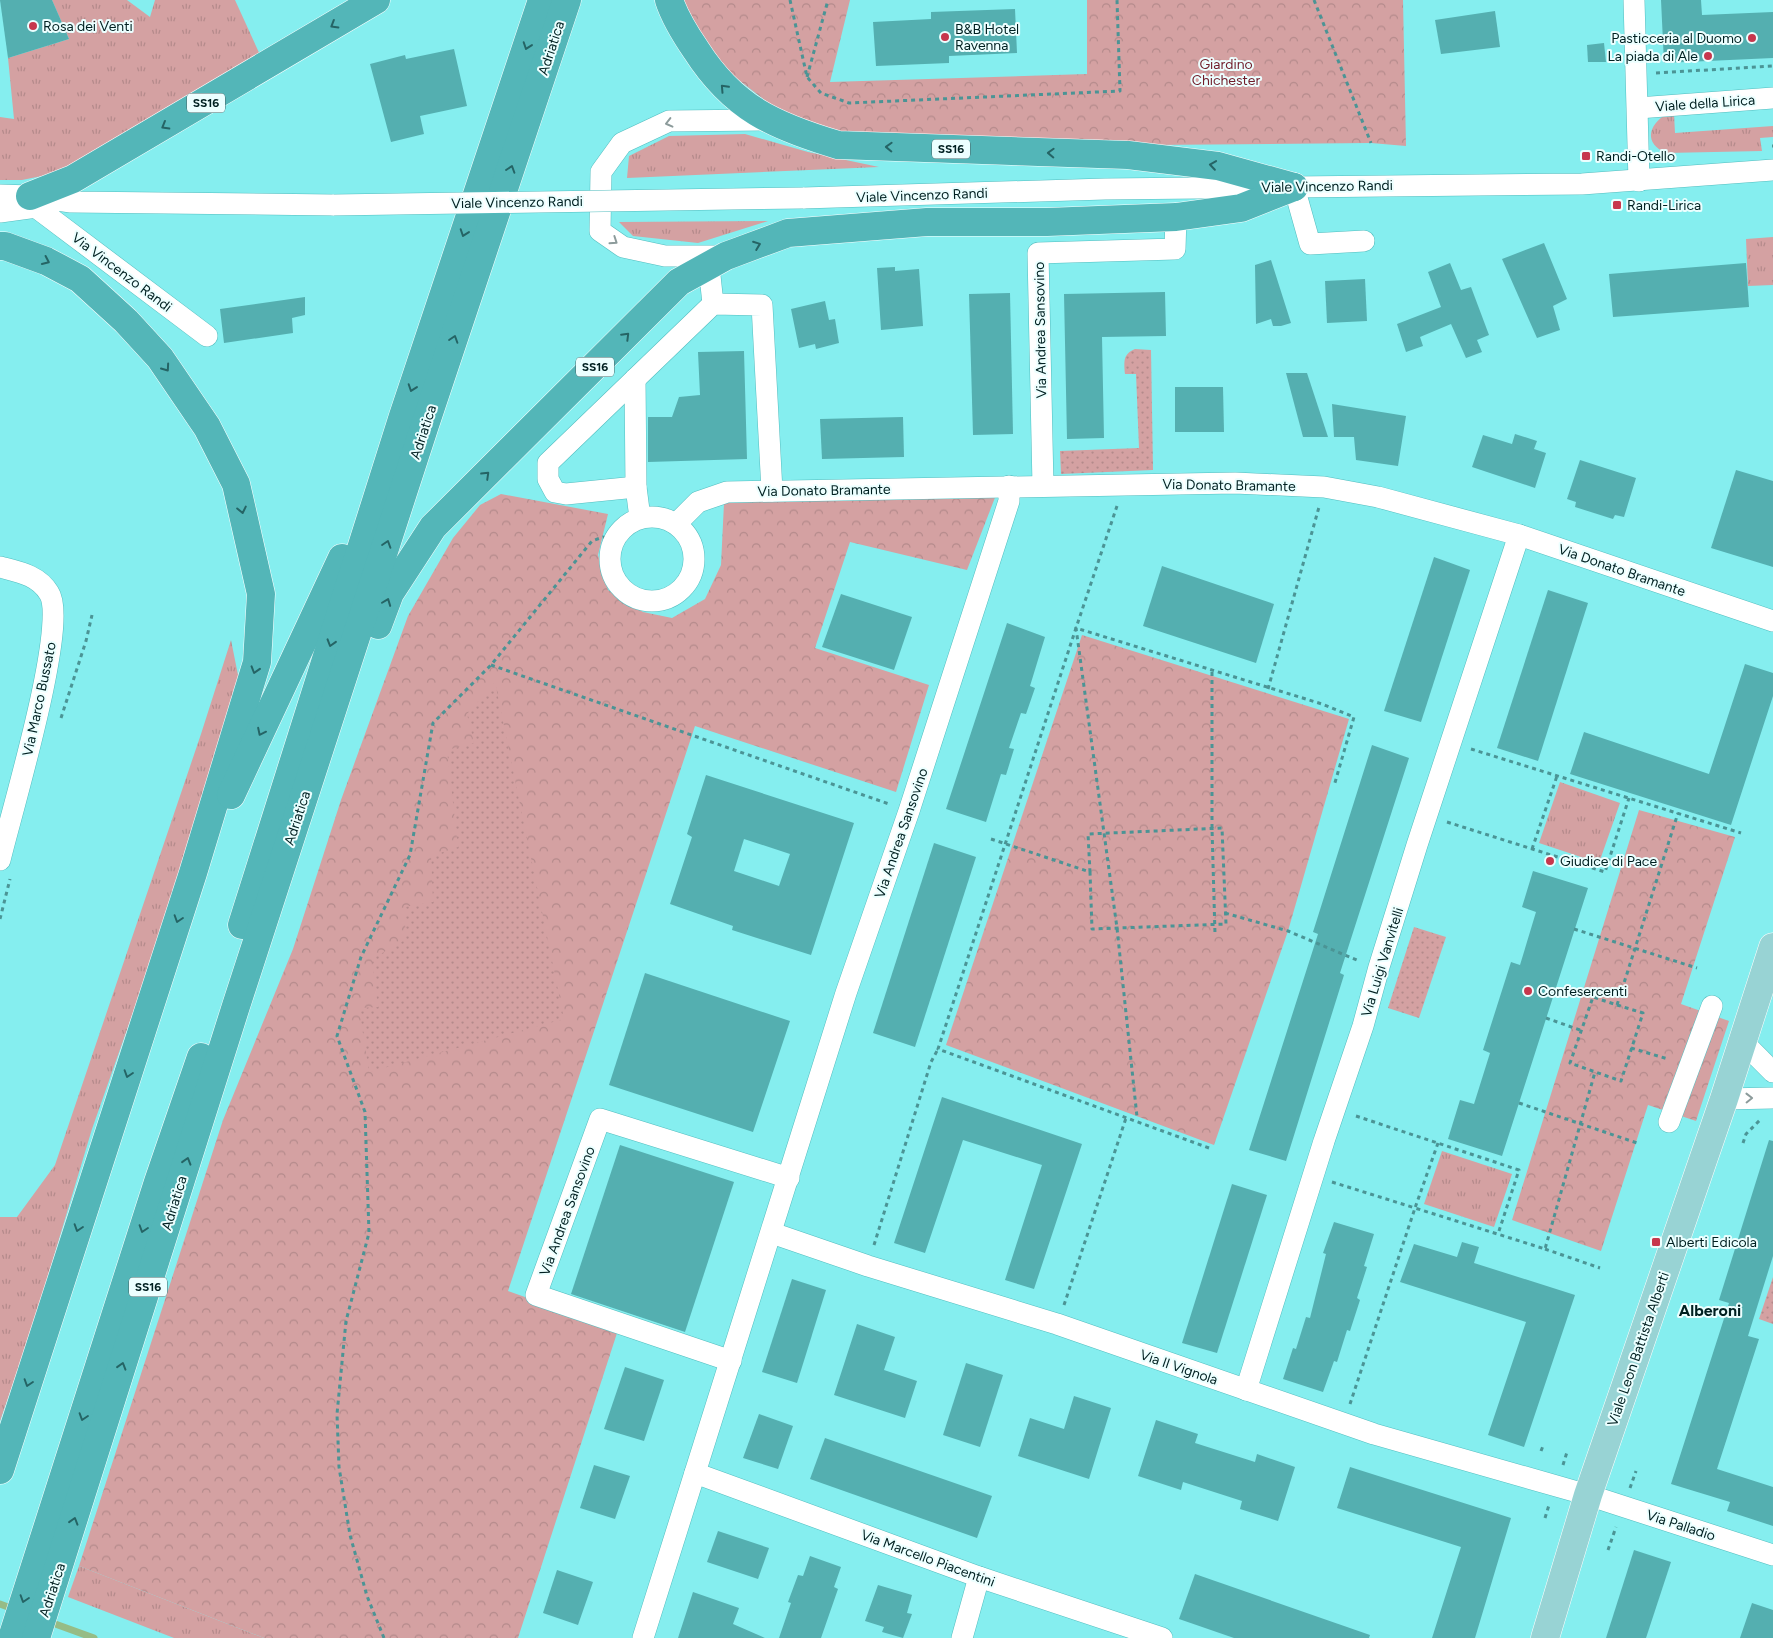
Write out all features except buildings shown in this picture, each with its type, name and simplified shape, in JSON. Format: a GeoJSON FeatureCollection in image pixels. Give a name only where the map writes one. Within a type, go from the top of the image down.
{"type":"FeatureCollection","features":[{"type":"Feature","properties":{"kind":"highway","name":"SS16"},"geometry":{"type":"LineString","coordinates":[[33,202],[376,0]]}},
{"type":"Feature","properties":{"kind":"highway","name":"Adriatica"},"geometry":{"type":"LineString","coordinates":[[36,1638],[48,1564],[158,1182],[204,1048],[402,416],[542,0]]}},
{"type":"Feature","properties":{"kind":"highway","name":"Adriatica"},"geometry":{"type":"LineString","coordinates":[[12,1638],[48,1564],[236,1006],[428,415],[567,0]]}},
{"type":"Feature","properties":{"kind":"highway","name":"SS16"},"geometry":{"type":"LineString","coordinates":[[669,0],[674,14],[710,72],[733,97],[769,120],[804,135],[838,145],[1128,155],[1218,166],[1294,187]]}},
{"type":"Feature","properties":{"kind":"highway","name":"SS16"},"geometry":{"type":"LineString","coordinates":[[236,1006],[266,968],[365,657],[396,584],[433,527],[679,282],[718,261],[788,233],[842,227],[927,222],[1047,222],[1176,217],[1241,208],[1294,187]]}},
{"type":"Feature","properties":{"kind":"highway"},"geometry":{"type":"LineString","coordinates":[[0,246],[46,260],[80,280],[126,320],[160,358],[208,428],[236,484],[261,594],[257,662],[193,873],[0,1470]]}},
{"type":"Feature","properties":{"kind":"highway"},"geometry":{"type":"LineString","coordinates":[[193,873],[299,653],[366,504],[402,416]]}},
{"type":"Feature","properties":{"kind":"main road","name":"Viale Leon Battista Alberti"},"geometry":{"type":"LineString","coordinates":[[1545,1638],[1588,1495],[1724,1099],[1773,947]]}},
{"type":"Feature","properties":{"kind":"street"},"geometry":{"type":"LineString","coordinates":[[1634,0],[1639,181]]}},
{"type":"Feature","properties":{"kind":"street","name":"Viale della Lirica"},"geometry":{"type":"LineString","coordinates":[[1638,108],[1773,98]]}},
{"type":"Feature","properties":{"kind":"street"},"geometry":{"type":"LineString","coordinates":[[636,486],[566,494],[555,492],[548,479],[548,463],[713,304],[718,261],[665,256],[623,247],[600,232],[601,172],[622,143],[669,121],[769,120]]}},
{"type":"Feature","properties":{"kind":"street","name":"Viale Vincenzo Randi"},"geometry":{"type":"LineString","coordinates":[[0,195],[33,202],[334,205],[804,198],[1294,187],[1582,184],[1773,170]]}},
{"type":"Feature","properties":{"kind":"street"},"geometry":{"type":"LineString","coordinates":[[1294,187],[1310,244],[1364,241]]}},
{"type":"Feature","properties":{"kind":"street","name":"Viale Vincenzo Randi"},"geometry":{"type":"LineString","coordinates":[[0,212],[33,202]]}},
{"type":"Feature","properties":{"kind":"street","name":"Via Vincenzo Randi"},"geometry":{"type":"LineString","coordinates":[[33,202],[207,336]]}},
{"type":"Feature","properties":{"kind":"street","name":"Via Andrea Sansovino"},"geometry":{"type":"LineString","coordinates":[[1043,486],[1038,253],[1175,248],[1176,217]]}},
{"type":"Feature","properties":{"kind":"street"},"geometry":{"type":"LineString","coordinates":[[713,304],[762,305],[772,491]]}},
{"type":"Feature","properties":{"kind":"street"},"geometry":{"type":"LineString","coordinates":[[636,379],[636,486],[640,518]]}},
{"type":"Feature","properties":{"kind":"street","name":"Via Donato Bramante"},"geometry":{"type":"LineString","coordinates":[[676,524],[698,502],[727,492],[1235,483],[1324,487],[1378,497],[1519,535],[1773,621]]}},
{"type":"Feature","properties":{"kind":"street","name":"Via Andrea Sansovino"},"geometry":{"type":"LineString","coordinates":[[643,1638],[846,993],[909,811],[1009,501],[1009,486]]}},
{"type":"Feature","properties":{"kind":"street"},"geometry":{"type":"LineString","coordinates":[[653,517],[676,524],[685,533],[692,546],[694,559],[692,573],[686,585],[676,594],[663,600],[650,601],[636,598],[625,591],[616,581],[611,568],[610,554],[614,542],[629,523],[640,518],[653,517]]}},
{"type":"Feature","properties":{"kind":"street","name":"Via Luigi Vanvitelli"},"geometry":{"type":"LineString","coordinates":[[1246,1390],[1324,1142],[1363,1026],[1378,967],[1519,535]]}},
{"type":"Feature","properties":{"kind":"street","name":"Via Marco Bussato"},"geometry":{"type":"LineString","coordinates":[[0,567],[33,576],[50,593],[55,611],[53,638],[46,674],[0,860]]}},
{"type":"Feature","properties":{"kind":"street"},"geometry":{"type":"LineString","coordinates":[[1669,1122],[1712,1006]]}},
{"type":"Feature","properties":{"kind":"street"},"geometry":{"type":"LineString","coordinates":[[1742,1041],[1773,1072]]}},
{"type":"Feature","properties":{"kind":"street"},"geometry":{"type":"LineString","coordinates":[[1724,1099],[1773,1098]]}},
{"type":"Feature","properties":{"kind":"street","name":"Via Andrea Sansovino"},"geometry":{"type":"LineString","coordinates":[[731,1361],[536,1295],[600,1119],[789,1178]]}},
{"type":"Feature","properties":{"kind":"street","name":"Via Il Vignola"},"geometry":{"type":"LineString","coordinates":[[772,1233],[868,1266],[1057,1324],[1374,1434],[1588,1495]]}},
{"type":"Feature","properties":{"kind":"street","name":"Via Marcello Piacentini"},"geometry":{"type":"LineString","coordinates":[[695,1473],[979,1577],[1162,1638]]}},
{"type":"Feature","properties":{"kind":"street","name":"Via Palladio"},"geometry":{"type":"LineString","coordinates":[[1588,1495],[1773,1555]]}},
{"type":"Feature","properties":{"kind":"street"},"geometry":{"type":"LineString","coordinates":[[962,1638],[979,1577]]}},
{"type":"Feature","properties":{"kind":"path"},"geometry":{"type":"LineString","coordinates":[[790,0],[807,77],[821,93],[849,103],[1120,91],[1117,0]]}},
{"type":"Feature","properties":{"kind":"path"},"geometry":{"type":"LineString","coordinates":[[807,77],[828,0]]}},
{"type":"Feature","properties":{"kind":"path"},"geometry":{"type":"LineString","coordinates":[[1314,0],[1371,143]]}},
{"type":"Feature","properties":{"kind":"path"},"geometry":{"type":"LineString","coordinates":[[1636,74],[1773,66]]}},
{"type":"Feature","properties":{"kind":"path"},"geometry":{"type":"LineString","coordinates":[[1268,689],[1324,487]]}},
{"type":"Feature","properties":{"kind":"path"},"geometry":{"type":"LineString","coordinates":[[868,1266],[931,1062],[938,1049],[1120,499]]}},
{"type":"Feature","properties":{"kind":"path"},"geometry":{"type":"LineString","coordinates":[[384,1638],[367,1596],[350,1535],[339,1466],[338,1414],[346,1321],[369,1233],[365,1112],[337,1036],[360,957],[410,855],[433,723],[490,665],[592,540],[603,536],[614,542]]}},
{"type":"Feature","properties":{"kind":"path"},"geometry":{"type":"LineString","coordinates":[[1076,628],[1212,672],[1322,704],[1354,717],[1334,786]]}},
{"type":"Feature","properties":{"kind":"path"},"geometry":{"type":"LineString","coordinates":[[1076,628],[1117,928],[1137,1117]]}},
{"type":"Feature","properties":{"kind":"path"},"geometry":{"type":"LineString","coordinates":[[490,665],[909,811]]}},
{"type":"Feature","properties":{"kind":"path"},"geometry":{"type":"LineString","coordinates":[[1212,672],[1212,828],[1215,934]]}},
{"type":"Feature","properties":{"kind":"path"},"geometry":{"type":"LineString","coordinates":[[1471,749],[1741,833]]}},
{"type":"Feature","properties":{"kind":"path"},"geometry":{"type":"LineString","coordinates":[[1532,849],[1557,776]]}},
{"type":"Feature","properties":{"kind":"path"},"geometry":{"type":"LineString","coordinates":[[1447,822],[1605,872],[1629,798]]}},
{"type":"Feature","properties":{"kind":"path"},"geometry":{"type":"LineString","coordinates":[[1617,1005],[1678,813]]}},
{"type":"Feature","properties":{"kind":"path"},"geometry":{"type":"LineString","coordinates":[[1212,828],[1222,828],[1226,924],[1092,930],[1088,834],[1212,828]]}},
{"type":"Feature","properties":{"kind":"path"},"geometry":{"type":"LineString","coordinates":[[991,839],[1090,872]]}},
{"type":"Feature","properties":{"kind":"path"},"geometry":{"type":"LineString","coordinates":[[1225,912],[1288,931],[1378,967]]}},
{"type":"Feature","properties":{"kind":"path"},"geometry":{"type":"LineString","coordinates":[[1574,929],[1634,950],[1697,968]]}},
{"type":"Feature","properties":{"kind":"path"},"geometry":{"type":"LineString","coordinates":[[1593,997],[1617,1005],[1643,1014],[1621,1080],[1570,1063],[1593,997]]}},
{"type":"Feature","properties":{"kind":"path"},"geometry":{"type":"LineString","coordinates":[[1546,1018],[1580,1030]]}},
{"type":"Feature","properties":{"kind":"path"},"geometry":{"type":"LineString","coordinates":[[1631,1048],[1668,1059]]}},
{"type":"Feature","properties":{"kind":"path"},"geometry":{"type":"LineString","coordinates":[[938,1049],[1209,1148]]}},
{"type":"Feature","properties":{"kind":"path"},"geometry":{"type":"LineString","coordinates":[[1545,1249],[1595,1072]]}},
{"type":"Feature","properties":{"kind":"path"},"geometry":{"type":"LineString","coordinates":[[1519,1103],[1640,1144]]}},
{"type":"Feature","properties":{"kind":"path"},"geometry":{"type":"LineString","coordinates":[[1352,1114],[1518,1170],[1498,1234]]}},
{"type":"Feature","properties":{"kind":"path"},"geometry":{"type":"LineString","coordinates":[[1057,1324],[1126,1118]]}},
{"type":"Feature","properties":{"kind":"path"},"geometry":{"type":"LineString","coordinates":[[1743,1143],[1746,1134],[1760,1120],[1767,1119]]}},
{"type":"Feature","properties":{"kind":"path"},"geometry":{"type":"LineString","coordinates":[[1350,1404],[1438,1143]]}},
{"type":"Feature","properties":{"kind":"path"},"geometry":{"type":"LineString","coordinates":[[1329,1181],[1600,1268]]}},
{"type":"Feature","properties":{"kind":"path"},"geometry":{"type":"LineString","coordinates":[[1541,1451],[1543,1446]]}},
{"type":"Feature","properties":{"kind":"green space"},"geometry":{"type":"Polygon","coordinates":[[[52,0],[127,0],[150,17],[155,0],[235,0],[261,57],[86,159],[52,174],[22,180],[0,180],[0,117],[14,119],[8,58],[69,39],[52,0]]]}},
{"type":"Feature","properties":{"kind":"green space","name":"Giardino Chichester"},"geometry":{"type":"Polygon","coordinates":[[[684,0],[850,0],[830,82],[1087,74],[1087,0],[1403,0],[1406,146],[1371,143],[1150,145],[840,137],[779,111],[727,71],[694,22],[684,0]]]}},
{"type":"Feature","properties":{"kind":"green space"},"geometry":{"type":"Polygon","coordinates":[[[1666,114],[1674,114],[1675,133],[1773,126],[1773,137],[1760,138],[1762,151],[1666,153],[1654,144],[1651,134],[1655,124],[1666,114]]]}},
{"type":"Feature","properties":{"kind":"green space"},"geometry":{"type":"Polygon","coordinates":[[[745,134],[808,152],[879,167],[627,178],[629,156],[669,136],[745,134]]]}},
{"type":"Feature","properties":{"kind":"green space"},"geometry":{"type":"Polygon","coordinates":[[[768,221],[698,243],[633,236],[619,222],[768,221]]]}},
{"type":"Feature","properties":{"kind":"green space"},"geometry":{"type":"Polygon","coordinates":[[[1773,237],[1773,285],[1748,286],[1746,239],[1773,237]]]}},
{"type":"Feature","properties":{"kind":"green space"},"geometry":{"type":"Polygon","coordinates":[[[1135,349],[1151,350],[1153,470],[1061,474],[1060,451],[1139,448],[1136,374],[1125,374],[1124,365],[1128,353],[1135,349]]]}},
{"type":"Feature","properties":{"kind":"green space"},"geometry":{"type":"Polygon","coordinates":[[[501,494],[608,514],[598,555],[608,590],[643,612],[672,618],[705,599],[721,565],[724,503],[996,495],[967,570],[850,542],[815,648],[929,685],[896,792],[695,726],[508,1291],[618,1330],[518,1638],[264,1638],[79,1566],[223,1120],[293,949],[341,800],[408,616],[453,538],[480,505],[501,494]]]}},
{"type":"Feature","properties":{"kind":"green space"},"geometry":{"type":"Polygon","coordinates":[[[1082,635],[1349,719],[1288,931],[1214,1145],[946,1045],[1082,635]]]}},
{"type":"Feature","properties":{"kind":"green space"},"geometry":{"type":"Polygon","coordinates":[[[231,640],[241,690],[211,791],[92,1129],[32,1329],[0,1421],[0,1217],[17,1217],[55,1165],[231,640]]]}},
{"type":"Feature","properties":{"kind":"green space"},"geometry":{"type":"Polygon","coordinates":[[[495,682],[564,1019],[369,1072],[359,1008],[378,1007],[372,959],[406,939],[404,907],[433,902],[431,856],[458,847],[447,750],[474,743],[467,714],[495,682]]]}},
{"type":"Feature","properties":{"kind":"green space"},"geometry":{"type":"Polygon","coordinates":[[[1560,782],[1620,803],[1599,863],[1539,843],[1560,782]]]}},
{"type":"Feature","properties":{"kind":"green space"},"geometry":{"type":"Polygon","coordinates":[[[1639,810],[1735,837],[1681,1004],[1729,1021],[1696,1121],[1648,1105],[1601,1251],[1512,1220],[1639,810]]]}},
{"type":"Feature","properties":{"kind":"green space"},"geometry":{"type":"Polygon","coordinates":[[[1414,927],[1446,937],[1419,1018],[1388,1008],[1414,927]]]}},
{"type":"Feature","properties":{"kind":"green space"},"geometry":{"type":"Polygon","coordinates":[[[1442,1151],[1512,1174],[1494,1227],[1424,1204],[1442,1151]]]}},
{"type":"Feature","properties":{"kind":"green space"},"geometry":{"type":"Polygon","coordinates":[[[1773,1277],[1773,1324],[1759,1319],[1773,1277]]]}},
{"type":"Feature","properties":{"kind":"green space"},"geometry":{"type":"Polygon","coordinates":[[[79,1566],[264,1638],[174,1638],[68,1597],[79,1566]]]}},
{"type":"Feature","properties":{"kind":"waterway"},"geometry":{"type":"LineString","coordinates":[[0,1604],[16,1610]]}},
{"type":"Feature","properties":{"kind":"waterway"},"geometry":{"type":"LineString","coordinates":[[47,1621],[94,1638]]}},
{"type":"Feature","properties":{"kind":"place","name":"Rosa dei Venti"},"geometry":{"type":"Point","coordinates":[33,26]}},
{"type":"Feature","properties":{"kind":"place","name":"B&B Hotel Ravenna"},"geometry":{"type":"Point","coordinates":[945,37]}},
{"type":"Feature","properties":{"kind":"place","name":"Pasticceria al Duomo"},"geometry":{"type":"Point","coordinates":[1752,38]}},
{"type":"Feature","properties":{"kind":"place","name":"La piada di Ale"},"geometry":{"type":"Point","coordinates":[1708,56]}},
{"type":"Feature","properties":{"kind":"place","name":"Randi-Otello"},"geometry":{"type":"Point","coordinates":[1586,156]}},
{"type":"Feature","properties":{"kind":"place","name":"Randi-Lirica"},"geometry":{"type":"Point","coordinates":[1617,205]}},
{"type":"Feature","properties":{"kind":"place","name":"Giudice di Pace"},"geometry":{"type":"Point","coordinates":[1550,861]}},
{"type":"Feature","properties":{"kind":"place","name":"Confesercenti"},"geometry":{"type":"Point","coordinates":[1528,991]}},
{"type":"Feature","properties":{"kind":"place","name":"Alberti Edicola"},"geometry":{"type":"Point","coordinates":[1656,1242]}},
{"type":"Feature","properties":{"kind":"district","name":"Alberoni"},"geometry":{"type":"Point","coordinates":[1710,1310]}}]}
